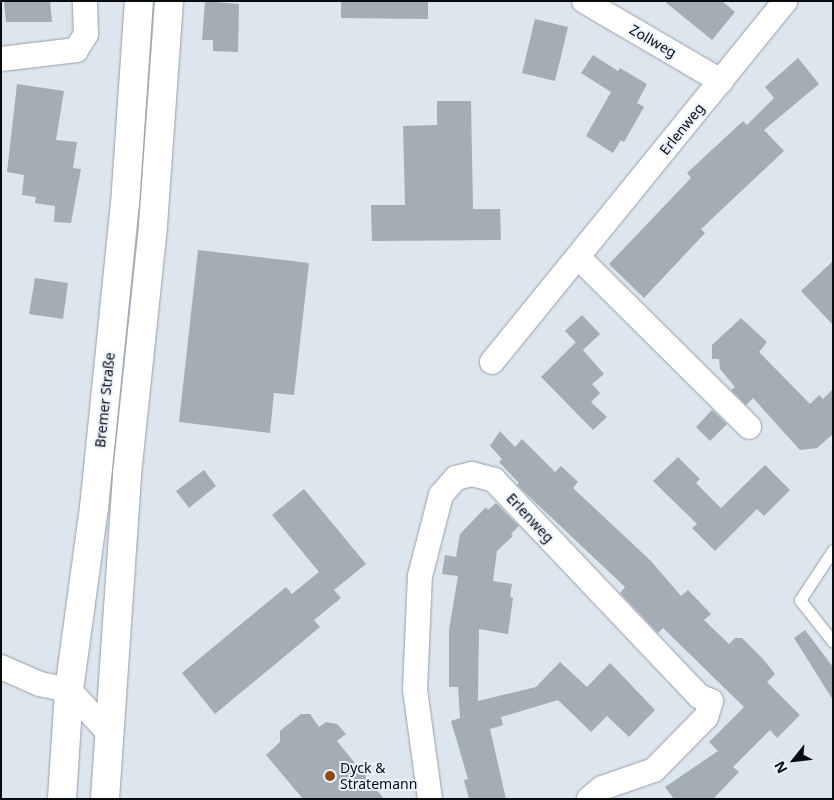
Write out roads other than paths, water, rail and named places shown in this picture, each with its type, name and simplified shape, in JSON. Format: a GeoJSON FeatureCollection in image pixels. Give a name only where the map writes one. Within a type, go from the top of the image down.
{"type":"FeatureCollection","features":[{"type":"Feature","properties":{"kind":"main road","name":"Bremer Straße"},"geometry":{"type":"LineString","coordinates":[[62,799],[69,690],[94,508],[123,224],[139,1]]}},
{"type":"Feature","properties":{"kind":"main road"},"geometry":{"type":"LineString","coordinates":[[105,799],[111,735],[127,474],[153,225],[170,1]]}},
{"type":"Feature","properties":{"kind":"street"},"geometry":{"type":"LineString","coordinates":[[1,59],[65,53],[81,47],[86,34],[85,1]]}},
{"type":"Feature","properties":{"kind":"street","name":"Zollweg"},"geometry":{"type":"LineString","coordinates":[[584,1],[721,81]]}},
{"type":"Feature","properties":{"kind":"street","name":"Erlenweg"},"geometry":{"type":"LineString","coordinates":[[492,362],[785,1]]}},
{"type":"Feature","properties":{"kind":"street"},"geometry":{"type":"LineString","coordinates":[[578,257],[749,427]]}},
{"type":"Feature","properties":{"kind":"street","name":"Erlenweg"},"geometry":{"type":"LineString","coordinates":[[430,799],[415,689],[420,576],[441,495],[456,478],[472,474],[494,480],[699,696],[711,701],[706,717],[654,770],[602,788],[589,799]]}},
{"type":"Feature","properties":{"kind":"street"},"geometry":{"type":"LineString","coordinates":[[1,667],[28,679],[69,690],[111,735]]}},
{"type":"Feature","properties":{"kind":"lane"},"geometry":{"type":"LineString","coordinates":[[833,550],[800,600],[833,642]]}},
{"type":"Feature","properties":{"kind":"place","name":"Dyck & Stratemann"},"geometry":{"type":"Point","coordinates":[330,776]}}]}
